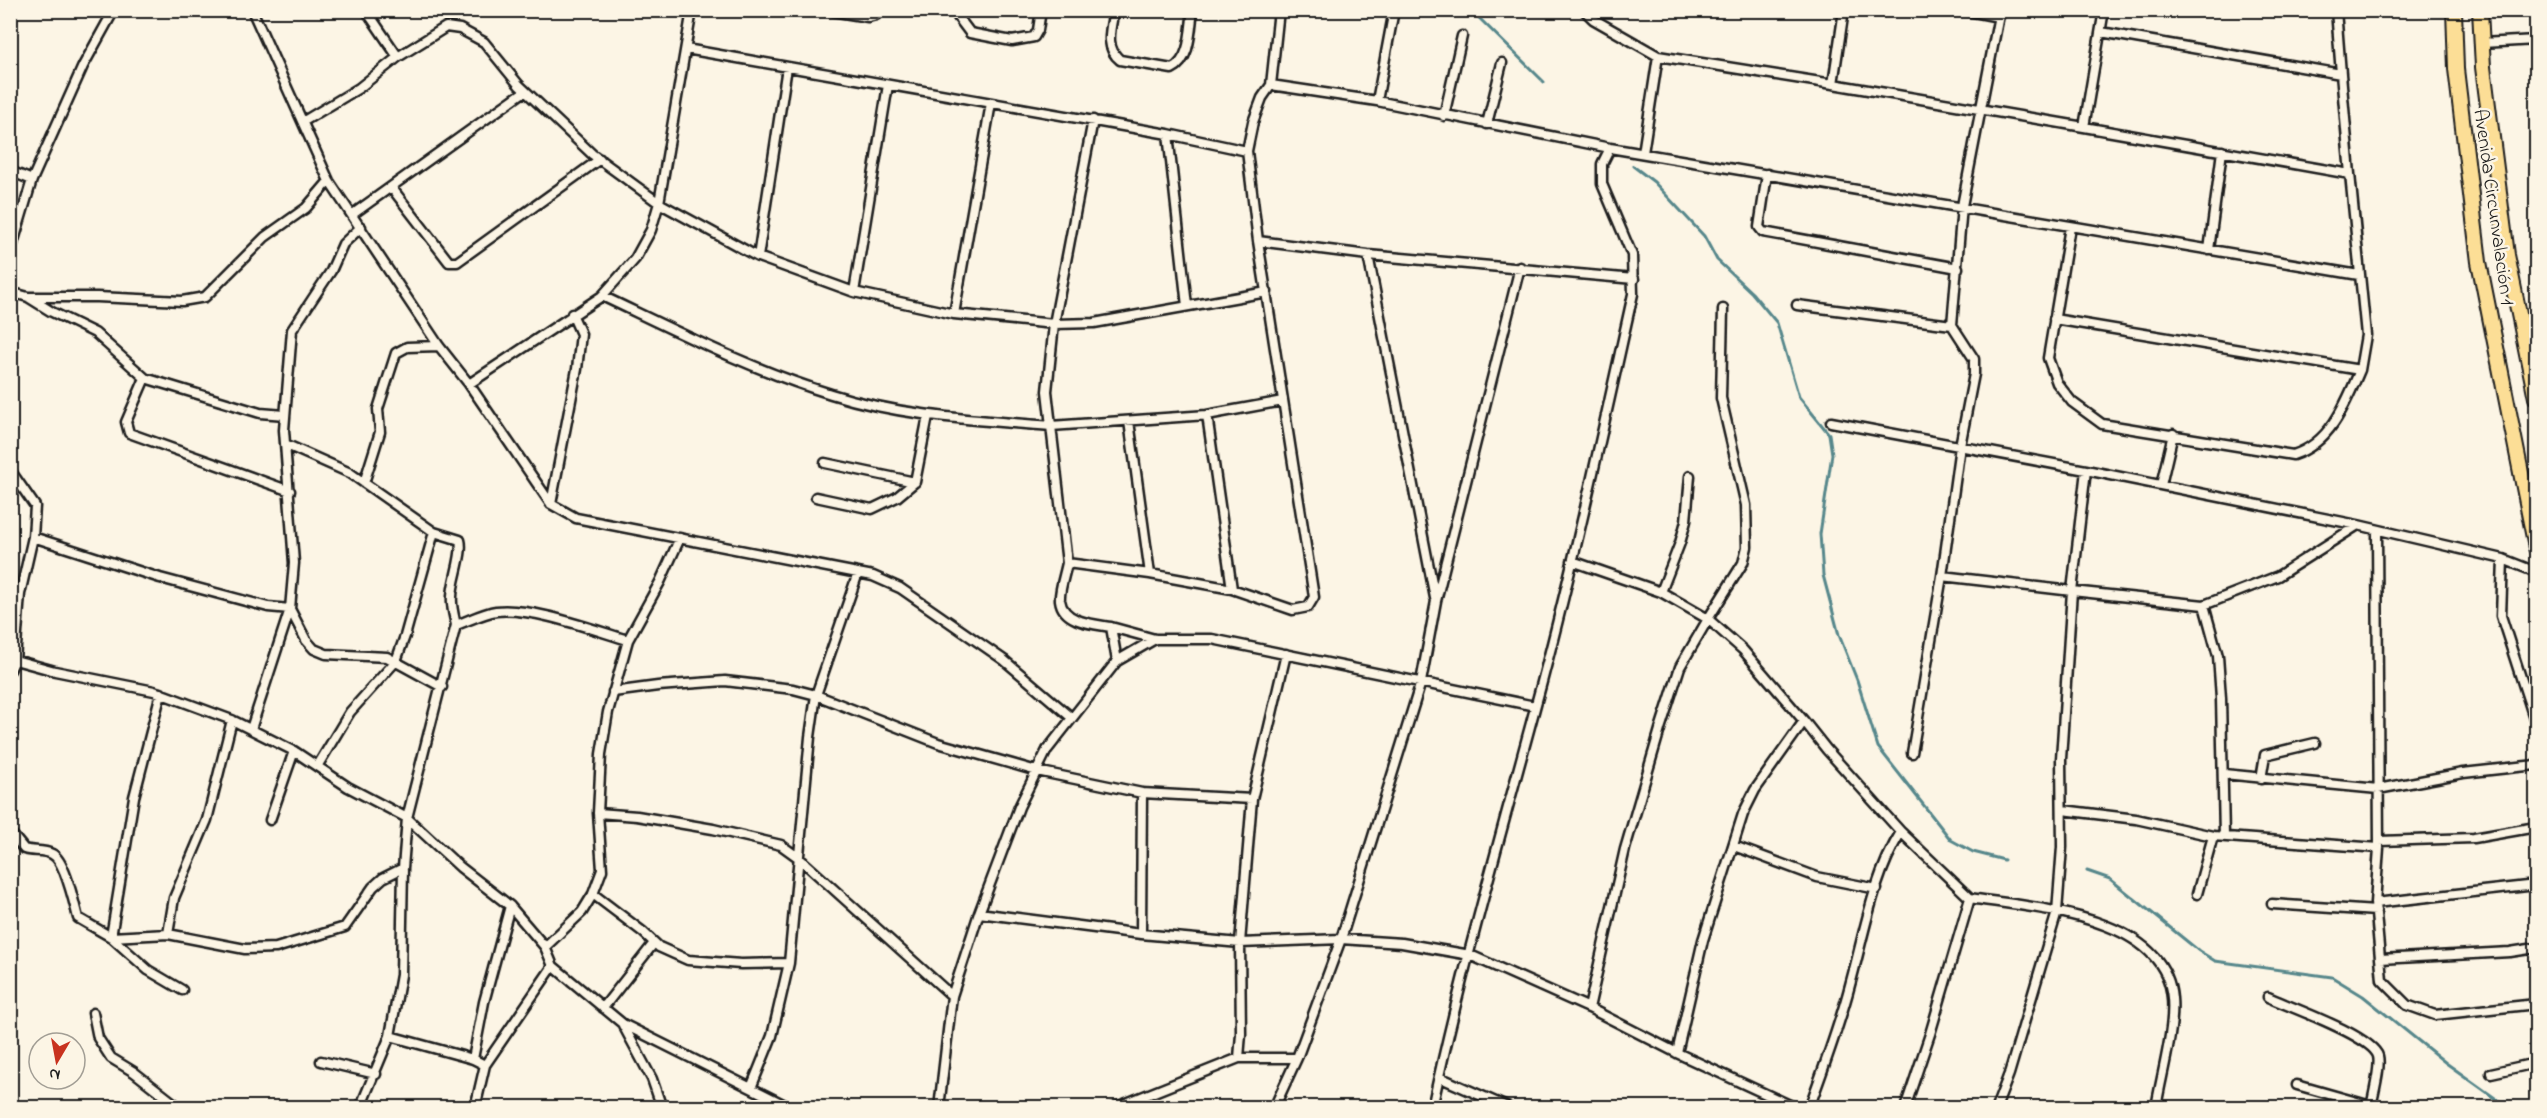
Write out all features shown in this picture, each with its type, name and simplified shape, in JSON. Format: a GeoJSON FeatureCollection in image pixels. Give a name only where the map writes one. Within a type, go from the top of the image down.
{"type":"FeatureCollection","features":[{"type":"Feature","properties":{"kind":"main road","name":"Avenida Circunvalación 1"},"geometry":{"type":"LineString","coordinates":[[2454,10],[2457,69],[2479,262],[2536,548]]}},
{"type":"Feature","properties":{"kind":"main road","name":"Avenida Circunvalación 1"},"geometry":{"type":"LineString","coordinates":[[2480,10],[2507,255],[2536,398]]}},
{"type":"Feature","properties":{"kind":"street"},"geometry":{"type":"LineString","coordinates":[[10,254],[32,180],[83,66],[114,10]]}},
{"type":"Feature","properties":{"kind":"street"},"geometry":{"type":"LineString","coordinates":[[252,10],[304,121],[329,181],[439,346],[469,384],[551,504],[576,518],[873,576],[900,588],[1004,660],[1072,718]]}},
{"type":"Feature","properties":{"kind":"street"},"geometry":{"type":"LineString","coordinates":[[366,10],[398,57]]}},
{"type":"Feature","properties":{"kind":"street"},"geometry":{"type":"LineString","coordinates":[[469,384],[602,296],[635,259],[651,230],[659,203],[692,10]]}},
{"type":"Feature","properties":{"kind":"street"},"geometry":{"type":"LineString","coordinates":[[825,10],[868,17],[876,15],[878,10]]}},
{"type":"Feature","properties":{"kind":"street"},"geometry":{"type":"LineString","coordinates":[[958,10],[958,16],[970,33],[1012,41],[1034,37],[1038,30],[1041,10]]}},
{"type":"Feature","properties":{"kind":"street"},"geometry":{"type":"LineString","coordinates":[[1114,10],[1109,40],[1113,55],[1120,60],[1172,69],[1179,66],[1185,58],[1193,10]]}},
{"type":"Feature","properties":{"kind":"street"},"geometry":{"type":"LineString","coordinates":[[1067,563],[1150,574],[1232,589],[1293,610],[1308,607],[1314,597],[1258,241],[1247,151],[1253,122],[1262,98],[1271,85],[1279,10]]}},
{"type":"Feature","properties":{"kind":"street"},"geometry":{"type":"LineString","coordinates":[[1377,101],[1394,10]]}},
{"type":"Feature","properties":{"kind":"street"},"geometry":{"type":"LineString","coordinates":[[1584,10],[1593,19],[1658,56],[1833,84],[2350,174]]}},
{"type":"Feature","properties":{"kind":"street"},"geometry":{"type":"LineString","coordinates":[[1833,84],[1844,10]]}},
{"type":"Feature","properties":{"kind":"street"},"geometry":{"type":"LineString","coordinates":[[1912,753],[1942,576],[1960,446],[1974,374],[1974,359],[1952,325],[1962,206],[2000,14],[1963,10]]}},
{"type":"Feature","properties":{"kind":"street"},"geometry":{"type":"LineString","coordinates":[[2084,127],[2104,10]]}},
{"type":"Feature","properties":{"kind":"street"},"geometry":{"type":"LineString","coordinates":[[2070,227],[2048,358],[2057,383],[2073,402],[2102,424],[2293,455],[2315,444],[2341,414],[2360,370],[2366,335],[2336,10]]}},
{"type":"Feature","properties":{"kind":"street"},"geometry":{"type":"LineString","coordinates":[[304,121],[359,88],[398,57],[446,27],[460,29],[484,42],[525,91],[600,159],[659,203],[758,257],[854,292],[954,314],[1054,324],[1094,323],[1267,292]]}},
{"type":"Feature","properties":{"kind":"street"},"geometry":{"type":"LineString","coordinates":[[2101,32],[2341,74]]}},
{"type":"Feature","properties":{"kind":"street"},"geometry":{"type":"LineString","coordinates":[[1444,116],[1462,36]]}},
{"type":"Feature","properties":{"kind":"street"},"geometry":{"type":"LineString","coordinates":[[2482,43],[2536,40]]}},
{"type":"Feature","properties":{"kind":"street"},"geometry":{"type":"LineString","coordinates":[[686,49],[1093,120],[1247,151]]}},
{"type":"Feature","properties":{"kind":"street"},"geometry":{"type":"LineString","coordinates":[[1643,153],[1658,56]]}},
{"type":"Feature","properties":{"kind":"street"},"geometry":{"type":"LineString","coordinates":[[1487,124],[1502,63]]}},
{"type":"Feature","properties":{"kind":"street"},"geometry":{"type":"LineString","coordinates":[[758,257],[788,67]]}},
{"type":"Feature","properties":{"kind":"street"},"geometry":{"type":"LineString","coordinates":[[854,292],[888,85]]}},
{"type":"Feature","properties":{"kind":"street"},"geometry":{"type":"LineString","coordinates":[[1271,85],[1377,101],[1610,148],[2359,274]]}},
{"type":"Feature","properties":{"kind":"street"},"geometry":{"type":"LineString","coordinates":[[352,214],[525,91]]}},
{"type":"Feature","properties":{"kind":"street"},"geometry":{"type":"LineString","coordinates":[[954,314],[991,103]]}},
{"type":"Feature","properties":{"kind":"street"},"geometry":{"type":"LineString","coordinates":[[1093,120],[1054,324],[1047,391],[1067,563],[1060,601],[1066,614],[1078,621],[1155,639],[1212,639],[1535,706]]}},
{"type":"Feature","properties":{"kind":"street"},"geometry":{"type":"LineString","coordinates":[[1168,134],[1187,306]]}},
{"type":"Feature","properties":{"kind":"street"},"geometry":{"type":"LineString","coordinates":[[1432,1107],[1478,915],[1572,561],[1633,294],[1632,255],[1602,184],[1602,165],[1610,148]]}},
{"type":"Feature","properties":{"kind":"street"},"geometry":{"type":"LineString","coordinates":[[2209,250],[2223,151]]}},
{"type":"Feature","properties":{"kind":"street"},"geometry":{"type":"LineString","coordinates":[[391,187],[448,262],[457,262],[600,159]]}},
{"type":"Feature","properties":{"kind":"street"},"geometry":{"type":"LineString","coordinates":[[10,171],[32,180]]}},
{"type":"Feature","properties":{"kind":"street"},"geometry":{"type":"LineString","coordinates":[[1767,174],[1759,226],[1763,232],[1958,268]]}},
{"type":"Feature","properties":{"kind":"street"},"geometry":{"type":"LineString","coordinates":[[10,292],[28,297],[182,301],[205,297],[265,237],[306,208],[329,181]]}},
{"type":"Feature","properties":{"kind":"street"},"geometry":{"type":"LineString","coordinates":[[251,729],[290,609],[294,563],[285,415],[292,330],[331,271],[343,244],[361,227]]}},
{"type":"Feature","properties":{"kind":"street"},"geometry":{"type":"LineString","coordinates":[[1258,241],[1368,255],[1634,279]]}},
{"type":"Feature","properties":{"kind":"street"},"geometry":{"type":"LineString","coordinates":[[1368,255],[1436,601]]}},
{"type":"Feature","properties":{"kind":"street"},"geometry":{"type":"LineString","coordinates":[[1274,1107],[1297,1058],[1341,939],[1421,682],[1436,601],[1520,267]]}},
{"type":"Feature","properties":{"kind":"street"},"geometry":{"type":"LineString","coordinates":[[602,296],[772,373],[822,391],[928,416],[1052,426],[1207,415],[1283,402]]}},
{"type":"Feature","properties":{"kind":"street"},"geometry":{"type":"LineString","coordinates":[[28,297],[52,312],[95,333],[145,378],[260,413],[285,415]]}},
{"type":"Feature","properties":{"kind":"street"},"geometry":{"type":"LineString","coordinates":[[1797,305],[1952,325]]}},
{"type":"Feature","properties":{"kind":"street"},"geometry":{"type":"LineString","coordinates":[[1589,1008],[1625,849],[1680,667],[1743,563],[1747,547],[1746,505],[1721,398],[1723,309]]}},
{"type":"Feature","properties":{"kind":"street"},"geometry":{"type":"LineString","coordinates":[[551,504],[577,369],[581,334],[572,314]]}},
{"type":"Feature","properties":{"kind":"street"},"geometry":{"type":"LineString","coordinates":[[2054,319],[2360,370]]}},
{"type":"Feature","properties":{"kind":"street"},"geometry":{"type":"LineString","coordinates":[[364,483],[380,432],[378,409],[396,353],[406,347],[439,346]]}},
{"type":"Feature","properties":{"kind":"street"},"geometry":{"type":"LineString","coordinates":[[145,378],[126,422],[129,433],[290,491]]}},
{"type":"Feature","properties":{"kind":"street"},"geometry":{"type":"LineString","coordinates":[[1207,415],[1232,589]]}},
{"type":"Feature","properties":{"kind":"street"},"geometry":{"type":"LineString","coordinates":[[816,497],[872,509],[897,497],[915,482],[928,416]]}},
{"type":"Feature","properties":{"kind":"street"},"geometry":{"type":"LineString","coordinates":[[1129,421],[1150,574]]}},
{"type":"Feature","properties":{"kind":"street"},"geometry":{"type":"LineString","coordinates":[[1831,422],[2086,470],[2358,525],[2503,559],[2536,572]]}},
{"type":"Feature","properties":{"kind":"street"},"geometry":{"type":"LineString","coordinates":[[2161,485],[2173,434]]}},
{"type":"Feature","properties":{"kind":"street"},"geometry":{"type":"LineString","coordinates":[[287,445],[350,473],[434,532],[459,539],[462,544],[451,598],[456,625],[407,818],[400,975],[390,1036],[376,1074],[360,1107]]}},
{"type":"Feature","properties":{"kind":"street"},"geometry":{"type":"LineString","coordinates":[[825,463],[915,482]]}},
{"type":"Feature","properties":{"kind":"street"},"geometry":{"type":"LineString","coordinates":[[10,470],[35,506],[33,537],[20,594],[15,660],[10,670]]}},
{"type":"Feature","properties":{"kind":"street"},"geometry":{"type":"LineString","coordinates":[[1996,1107],[2009,1074],[2057,912],[2063,810],[2061,759],[2072,591],[2086,470]]}},
{"type":"Feature","properties":{"kind":"street"},"geometry":{"type":"LineString","coordinates":[[1661,592],[1686,521],[1690,476]]}},
{"type":"Feature","properties":{"kind":"street"},"geometry":{"type":"LineString","coordinates":[[1942,576],[2205,605],[2278,576],[2358,525]]}},
{"type":"Feature","properties":{"kind":"street"},"geometry":{"type":"LineString","coordinates":[[2377,530],[2379,845],[2376,907],[2382,980],[2407,1005],[2435,1015],[2536,1004]]}},
{"type":"Feature","properties":{"kind":"street"},"geometry":{"type":"LineString","coordinates":[[318,765],[350,712],[396,661],[434,532]]}},
{"type":"Feature","properties":{"kind":"street"},"geometry":{"type":"LineString","coordinates":[[33,537],[160,578],[268,607],[290,609]]}},
{"type":"Feature","properties":{"kind":"street"},"geometry":{"type":"LineString","coordinates":[[545,947],[582,912],[593,894],[602,870],[598,813],[601,754],[608,712],[628,640],[660,582],[680,538]]}},
{"type":"Feature","properties":{"kind":"street"},"geometry":{"type":"LineString","coordinates":[[2503,559],[2501,616],[2536,724]]}},
{"type":"Feature","properties":{"kind":"street"},"geometry":{"type":"LineString","coordinates":[[1572,561],[1661,592],[1708,619],[1743,650],[1827,750],[1901,832],[1970,898],[2084,918],[2131,936],[2154,957],[2169,978],[2173,1000],[2156,1107]]}},
{"type":"Feature","properties":{"kind":"street"},"geometry":{"type":"LineString","coordinates":[[751,1088],[772,1036],[789,963],[816,695],[858,573]]}},
{"type":"Feature","properties":{"kind":"street"},"geometry":{"type":"LineString","coordinates":[[2205,605],[2218,656],[2224,774],[2224,836]]}},
{"type":"Feature","properties":{"kind":"street"},"geometry":{"type":"LineString","coordinates":[[290,609],[306,640],[315,649],[326,654],[387,657],[442,687]]}},
{"type":"Feature","properties":{"kind":"street"},"geometry":{"type":"LineString","coordinates":[[456,625],[495,611],[522,612],[568,622],[628,640]]}},
{"type":"Feature","properties":{"kind":"street"},"geometry":{"type":"LineString","coordinates":[[1111,627],[1117,661]]}},
{"type":"Feature","properties":{"kind":"street"},"geometry":{"type":"LineString","coordinates":[[939,1107],[952,996],[979,914],[1019,807],[1047,750],[1117,661],[1155,639]]}},
{"type":"Feature","properties":{"kind":"street"},"geometry":{"type":"LineString","coordinates":[[1239,1058],[1240,943],[1252,799],[1286,654]]}},
{"type":"Feature","properties":{"kind":"street"},"geometry":{"type":"LineString","coordinates":[[15,660],[55,671],[160,693],[232,720],[294,750],[348,787],[407,818],[460,867],[510,906],[545,947],[554,966],[623,1024],[791,1107]]}},
{"type":"Feature","properties":{"kind":"street"},"geometry":{"type":"LineString","coordinates":[[613,692],[724,681],[794,689],[816,695],[938,743],[1037,771],[1142,793],[1252,799]]}},
{"type":"Feature","properties":{"kind":"street"},"geometry":{"type":"LineString","coordinates":[[111,937],[134,797],[160,693]]}},
{"type":"Feature","properties":{"kind":"street"},"geometry":{"type":"LineString","coordinates":[[168,934],[174,898],[207,820],[232,720]]}},
{"type":"Feature","properties":{"kind":"street"},"geometry":{"type":"LineString","coordinates":[[1677,1053],[1703,940],[1743,814],[1755,790],[1804,721]]}},
{"type":"Feature","properties":{"kind":"street"},"geometry":{"type":"LineString","coordinates":[[2262,779],[2264,758],[2269,752],[2315,743]]}},
{"type":"Feature","properties":{"kind":"street"},"geometry":{"type":"LineString","coordinates":[[270,820],[294,750]]}},
{"type":"Feature","properties":{"kind":"street"},"geometry":{"type":"LineString","coordinates":[[2224,774],[2378,789],[2463,773],[2536,765]]}},
{"type":"Feature","properties":{"kind":"street"},"geometry":{"type":"LineString","coordinates":[[1141,934],[1142,793]]}},
{"type":"Feature","properties":{"kind":"street"},"geometry":{"type":"LineString","coordinates":[[2063,810],[2136,819],[2213,836],[2379,845],[2474,838],[2536,827]]}},
{"type":"Feature","properties":{"kind":"street"},"geometry":{"type":"LineString","coordinates":[[598,813],[637,816],[713,829],[781,845],[800,858],[952,996]]}},
{"type":"Feature","properties":{"kind":"street"},"geometry":{"type":"LineString","coordinates":[[10,832],[24,849],[49,852],[57,856],[62,865],[78,918],[111,937],[148,970],[182,990]]}},
{"type":"Feature","properties":{"kind":"street"},"geometry":{"type":"LineString","coordinates":[[1809,1107],[1838,1028],[1877,889],[1894,843],[1901,832]]}},
{"type":"Feature","properties":{"kind":"street"},"geometry":{"type":"LineString","coordinates":[[2197,894],[2213,836]]}},
{"type":"Feature","properties":{"kind":"street"},"geometry":{"type":"LineString","coordinates":[[1734,846],[1817,877],[1877,889]]}},
{"type":"Feature","properties":{"kind":"street"},"geometry":{"type":"LineString","coordinates":[[111,937],[168,934],[245,949],[262,949],[338,931],[350,922],[374,887],[383,878],[403,868]]}},
{"type":"Feature","properties":{"kind":"street"},"geometry":{"type":"LineString","coordinates":[[2272,904],[2376,907],[2536,885]]}},
{"type":"Feature","properties":{"kind":"street"},"geometry":{"type":"LineString","coordinates":[[593,894],[658,947],[688,960],[741,964],[789,963]]}},
{"type":"Feature","properties":{"kind":"street"},"geometry":{"type":"LineString","coordinates":[[1905,1107],[1930,1034],[1970,898]]}},
{"type":"Feature","properties":{"kind":"street"},"geometry":{"type":"LineString","coordinates":[[473,1059],[484,1002],[510,906]]}},
{"type":"Feature","properties":{"kind":"street"},"geometry":{"type":"LineString","coordinates":[[979,914],[1141,934],[1240,943],[1341,939],[1402,943],[1470,955],[1589,1008],[1677,1053],[1796,1107]]}},
{"type":"Feature","properties":{"kind":"street"},"geometry":{"type":"LineString","coordinates":[[603,1008],[654,943]]}},
{"type":"Feature","properties":{"kind":"street"},"geometry":{"type":"LineString","coordinates":[[2380,959],[2510,952],[2536,948]]}},
{"type":"Feature","properties":{"kind":"street"},"geometry":{"type":"LineString","coordinates":[[475,1107],[485,1065],[554,966]]}},
{"type":"Feature","properties":{"kind":"street"},"geometry":{"type":"LineString","coordinates":[[2268,997],[2358,1036],[2375,1049],[2379,1059],[2373,1107],[2297,1085]]}},
{"type":"Feature","properties":{"kind":"street"},"geometry":{"type":"LineString","coordinates":[[93,1013],[98,1038],[111,1058],[134,1072],[180,1107]]}},
{"type":"Feature","properties":{"kind":"street"},"geometry":{"type":"LineString","coordinates":[[623,1024],[652,1079],[662,1107]]}},
{"type":"Feature","properties":{"kind":"street"},"geometry":{"type":"LineString","coordinates":[[390,1036],[473,1059],[485,1065]]}},
{"type":"Feature","properties":{"kind":"street"},"geometry":{"type":"LineString","coordinates":[[1114,1107],[1239,1058],[1297,1058]]}},
{"type":"Feature","properties":{"kind":"street"},"geometry":{"type":"LineString","coordinates":[[321,1061],[376,1074]]}},
{"type":"Feature","properties":{"kind":"street"},"geometry":{"type":"LineString","coordinates":[[2491,1073],[2536,1063]]}},
{"type":"Feature","properties":{"kind":"street"},"geometry":{"type":"LineString","coordinates":[[1439,1077],[1509,1107]]}},
{"type":"Feature","properties":{"kind":"waterway"},"geometry":{"type":"LineString","coordinates":[[1471,10],[1544,82]]}},
{"type":"Feature","properties":{"kind":"waterway"},"geometry":{"type":"LineString","coordinates":[[1633,166],[1654,182],[1704,236],[1717,260],[1752,293],[1777,323],[1799,397],[1829,434],[1832,454],[1820,534],[1823,575],[1839,635],[1857,680],[1878,747],[1951,840],[1973,852],[2004,860]]}},
{"type":"Feature","properties":{"kind":"waterway"},"geometry":{"type":"LineString","coordinates":[[2087,871],[2110,879],[2199,951],[2215,961],[2332,977],[2363,996],[2446,1063],[2509,1108]]}}]}
